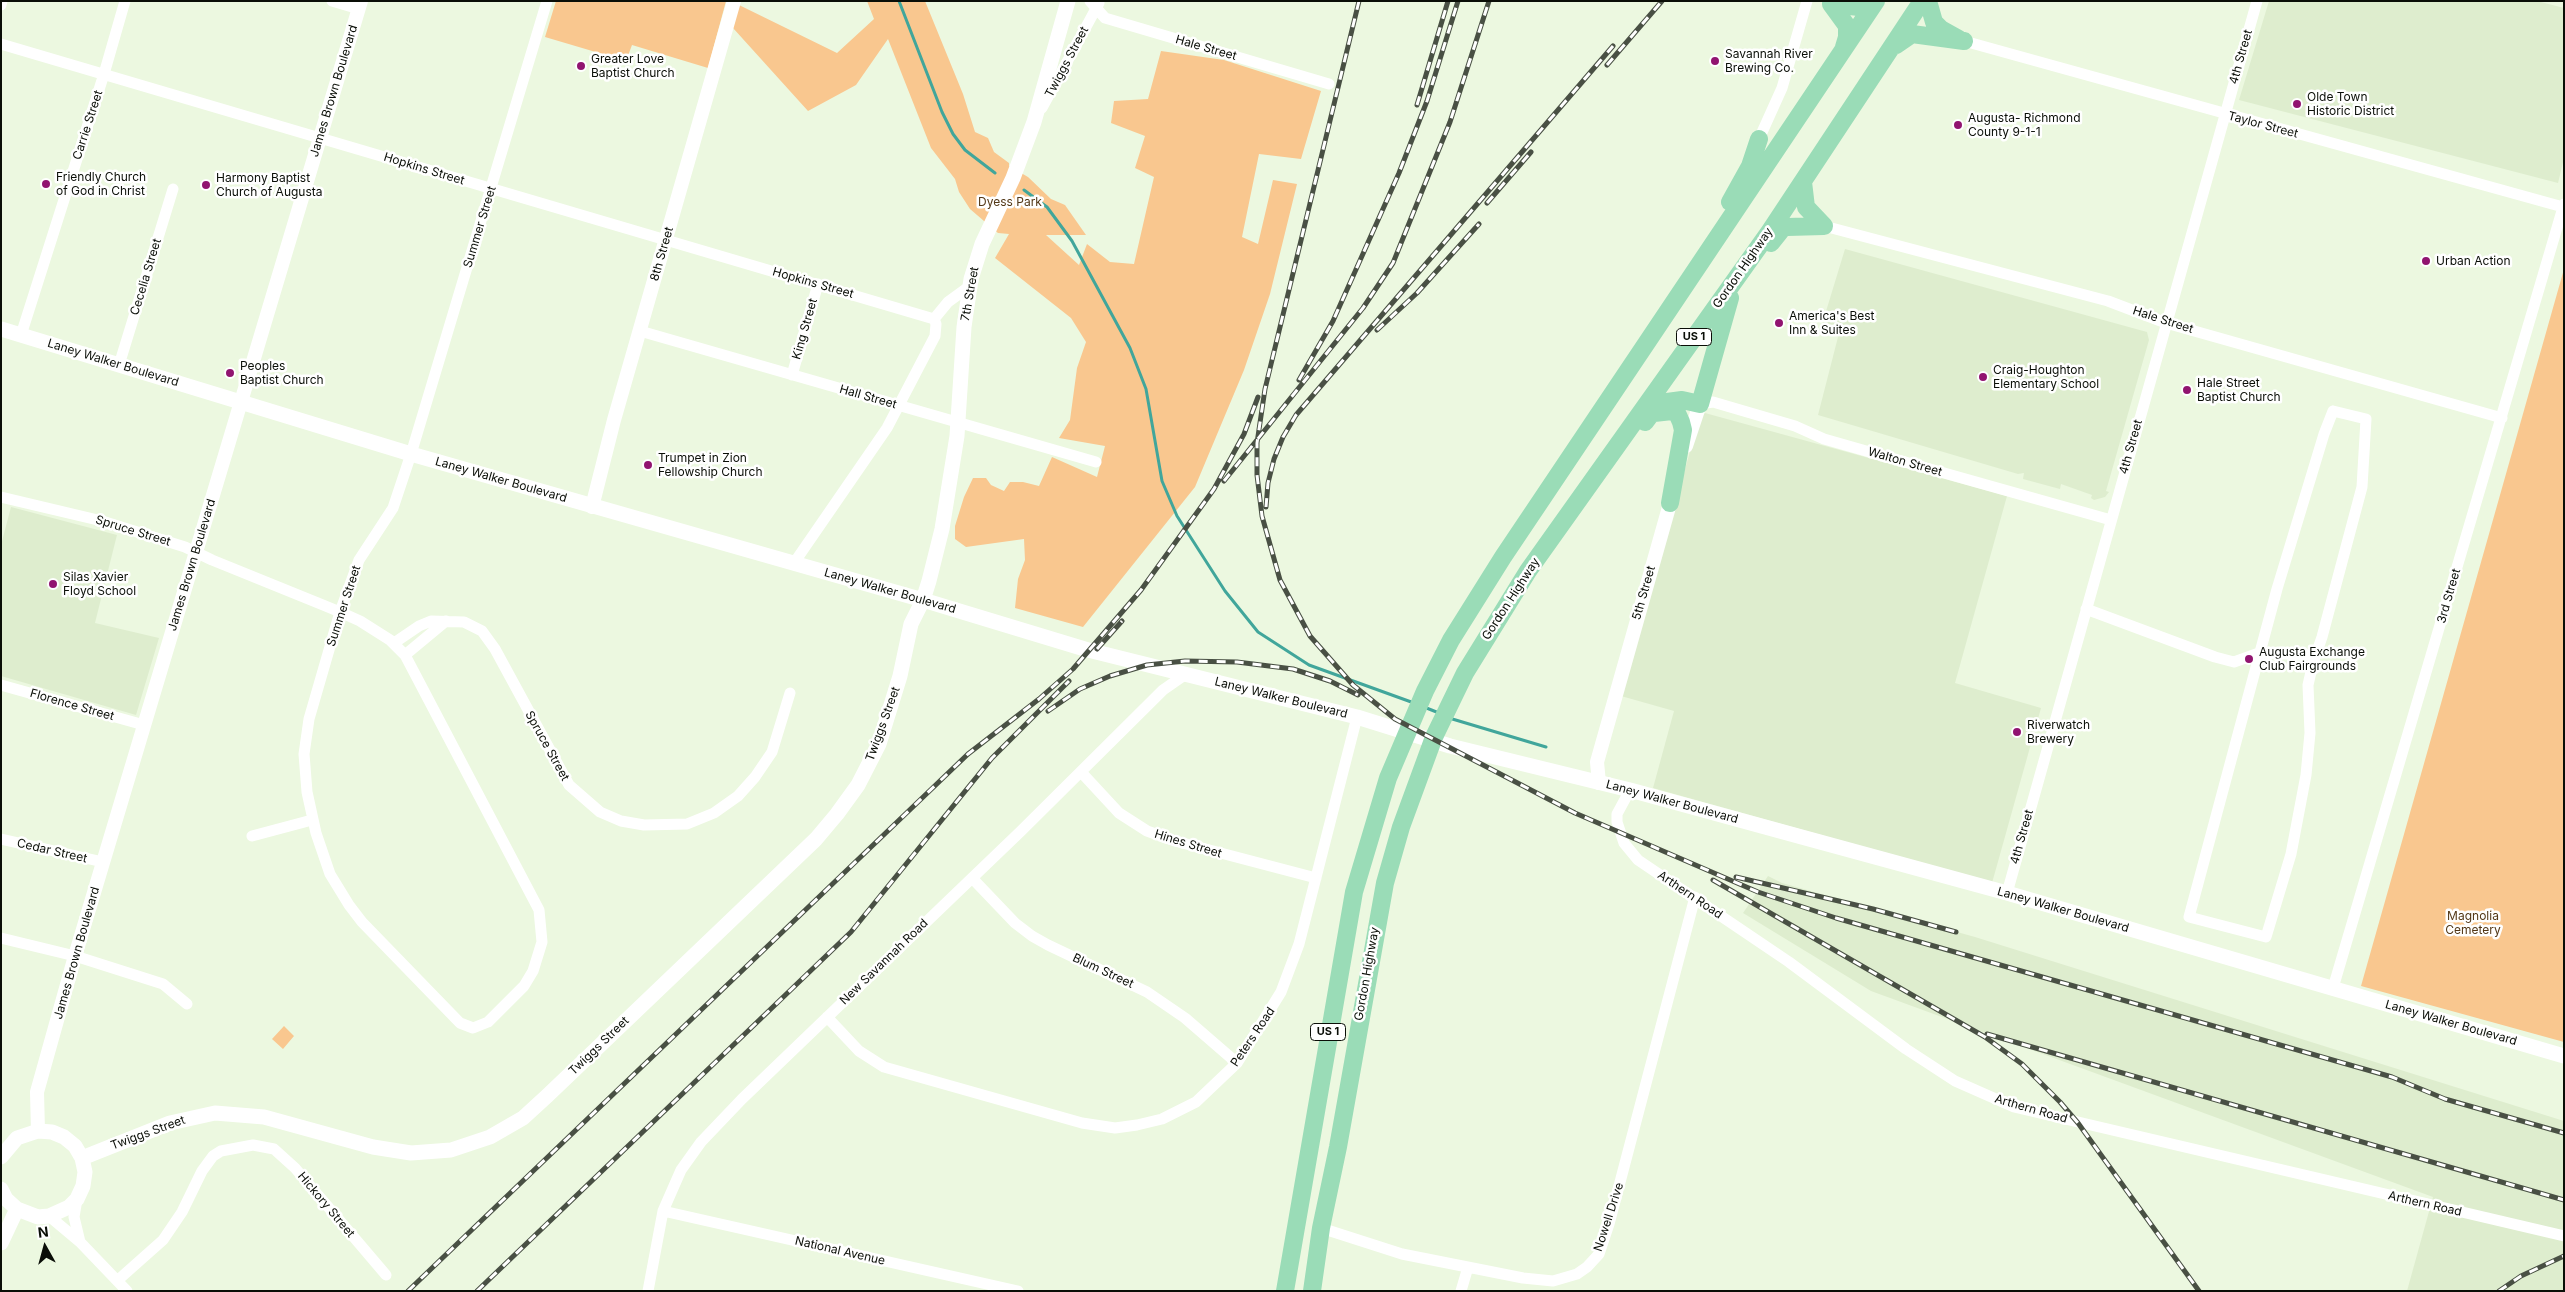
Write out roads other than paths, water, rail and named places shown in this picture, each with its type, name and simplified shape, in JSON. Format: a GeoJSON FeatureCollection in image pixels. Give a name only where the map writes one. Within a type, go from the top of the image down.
{"type":"FeatureCollection","features":[{"type":"Feature","properties":{"kind":"highway"},"geometry":{"type":"LineString","coordinates":[[1827,2],[1859,7],[1874,1]]}},
{"type":"Feature","properties":{"kind":"highway","name":"US 1"},"geometry":{"type":"LineString","coordinates":[[1285,1291],[1347,920],[1361,863],[1388,778],[1438,667],[1451,640],[1503,557],[1685,288],[1841,54],[1874,1]]}},
{"type":"Feature","properties":{"kind":"highway","name":"Gordon Highway"},"geometry":{"type":"LineString","coordinates":[[1312,1291],[1321,1228],[1336,1156],[1385,883],[1414,785],[1434,737],[1465,673],[1533,563],[1803,182],[1816,158],[1922,1]]}},
{"type":"Feature","properties":{"kind":"highway"},"geometry":{"type":"LineString","coordinates":[[1928,1],[1934,22],[1964,41]]}},
{"type":"Feature","properties":{"kind":"highway"},"geometry":{"type":"LineString","coordinates":[[1827,2],[1847,26],[1848,37],[1841,54]]}},
{"type":"Feature","properties":{"kind":"highway"},"geometry":{"type":"LineString","coordinates":[[1891,48],[1912,34],[1964,41]]}},
{"type":"Feature","properties":{"kind":"highway"},"geometry":{"type":"LineString","coordinates":[[1685,288],[1750,166],[1759,139]]}},
{"type":"Feature","properties":{"kind":"highway"},"geometry":{"type":"LineString","coordinates":[[1803,182],[1806,207],[1824,226]]}},
{"type":"Feature","properties":{"kind":"highway"},"geometry":{"type":"LineString","coordinates":[[1703,324],[1744,282],[1783,228],[1800,225],[1824,226]]}},
{"type":"Feature","properties":{"kind":"highway"},"geometry":{"type":"LineString","coordinates":[[1487,635],[1540,569],[1651,414],[1667,402],[1700,404],[1722,319],[1737,277]]}},
{"type":"Feature","properties":{"kind":"highway"},"geometry":{"type":"LineString","coordinates":[[1651,414],[1664,410],[1677,412],[1683,430],[1670,502]]}},
{"type":"Feature","properties":{"kind":"main road","name":"7th Street"},"geometry":{"type":"LineString","coordinates":[[923,600],[942,528],[958,422],[964,327],[970,286],[982,244],[1019,164],[1034,122],[1068,1]]}},
{"type":"Feature","properties":{"kind":"main road","name":"Laney Walker Boulevard"},"geometry":{"type":"LineString","coordinates":[[1,329],[411,454],[923,600],[1088,650],[1357,718],[1450,746],[1630,790],[2007,893],[2564,1056]]}},
{"type":"Feature","properties":{"kind":"main road","name":"Twiggs Street"},"geometry":{"type":"LineString","coordinates":[[82,1158],[170,1123],[215,1113],[264,1116],[373,1147],[411,1153],[451,1150],[473,1144],[500,1132],[523,1118],[816,839],[837,814],[858,785],[878,744],[900,676],[911,624],[923,600]]}},
{"type":"Feature","properties":{"kind":"main road"},"geometry":{"type":"LineString","coordinates":[[1,1189],[6,1199],[17,1209],[38,1217],[49,1216],[69,1207],[77,1198],[84,1179],[82,1158],[75,1146],[64,1137],[52,1132],[38,1131],[17,1138],[4,1148]]}},
{"type":"Feature","properties":{"kind":"main road"},"geometry":{"type":"LineString","coordinates":[[1,1243],[17,1209]]}},
{"type":"Feature","properties":{"kind":"street","name":"Carrie Street"},"geometry":{"type":"LineString","coordinates":[[21,335],[104,74],[125,1]]}},
{"type":"Feature","properties":{"kind":"street"},"geometry":{"type":"LineString","coordinates":[[332,1],[360,5]]}},
{"type":"Feature","properties":{"kind":"street","name":"Summer Street"},"geometry":{"type":"LineString","coordinates":[[472,1028],[460,1023],[362,922],[330,874],[312,820],[304,770],[306,732],[340,612],[359,560],[393,508],[411,454],[548,1]]}},
{"type":"Feature","properties":{"kind":"street","name":"8th Street"},"geometry":{"type":"LineString","coordinates":[[592,506],[734,1]]}},
{"type":"Feature","properties":{"kind":"street"},"geometry":{"type":"LineString","coordinates":[[1759,139],[1782,88],[1807,1]]}},
{"type":"Feature","properties":{"kind":"street","name":"4th Street"},"geometry":{"type":"LineString","coordinates":[[2007,893],[2257,1]]}},
{"type":"Feature","properties":{"kind":"street","name":"Twiggs Street"},"geometry":{"type":"LineString","coordinates":[[1034,122],[1095,3]]}},
{"type":"Feature","properties":{"kind":"street","name":"Hale Street"},"geometry":{"type":"LineString","coordinates":[[1095,3],[1105,18],[1329,84]]}},
{"type":"Feature","properties":{"kind":"street","name":"James Brown Boulevard"},"geometry":{"type":"LineString","coordinates":[[38,1131],[37,1092],[144,725],[360,5]]}},
{"type":"Feature","properties":{"kind":"street","name":"Taylor Street"},"geometry":{"type":"LineString","coordinates":[[1964,41],[2563,206]]}},
{"type":"Feature","properties":{"kind":"street","name":"Hopkins Street"},"geometry":{"type":"LineString","coordinates":[[1,44],[934,319]]}},
{"type":"Feature","properties":{"kind":"street","name":"Cecelia Street"},"geometry":{"type":"LineString","coordinates":[[119,365],[173,190]]}},
{"type":"Feature","properties":{"kind":"street","name":"3rd Street"},"geometry":{"type":"LineString","coordinates":[[2333,988],[2563,206]]}},
{"type":"Feature","properties":{"kind":"street","name":"Hale Street"},"geometry":{"type":"LineString","coordinates":[[1824,226],[2108,301],[2166,323],[2502,418]]}},
{"type":"Feature","properties":{"kind":"street","name":"King Street"},"geometry":{"type":"LineString","coordinates":[[792,375],[818,284]]}},
{"type":"Feature","properties":{"kind":"street"},"geometry":{"type":"LineString","coordinates":[[794,563],[863,465],[899,406],[935,336],[936,324],[934,319],[948,302],[970,286]]}},
{"type":"Feature","properties":{"kind":"street","name":"Hall Street"},"geometry":{"type":"LineString","coordinates":[[640,331],[1096,462]]}},
{"type":"Feature","properties":{"kind":"street","name":"Walton Street"},"geometry":{"type":"LineString","coordinates":[[1700,404],[1713,402],[1795,426],[1852,447],[2111,520]]}},
{"type":"Feature","properties":{"kind":"street","name":"5th Street"},"geometry":{"type":"LineString","coordinates":[[1599,783],[1597,762],[1670,502],[1700,404]]}},
{"type":"Feature","properties":{"kind":"street"},"geometry":{"type":"LineString","coordinates":[[2333,411],[2366,419],[2362,487],[2356,515],[2308,685],[2310,733],[2300,810],[2291,854],[2266,937],[2189,917],[2259,653],[2298,519],[2333,411]]}},
{"type":"Feature","properties":{"kind":"street","name":"Spruce Street"},"geometry":{"type":"LineString","coordinates":[[1,498],[102,521],[196,552],[340,612],[371,627],[394,643],[405,655],[533,895],[541,921],[542,933],[539,954],[524,986],[488,1022],[472,1028]]}},
{"type":"Feature","properties":{"kind":"street"},"geometry":{"type":"LineString","coordinates":[[2086,609],[2215,657],[2234,662],[2259,653],[2316,654]]}},
{"type":"Feature","properties":{"kind":"street"},"geometry":{"type":"LineString","coordinates":[[405,655],[446,620]]}},
{"type":"Feature","properties":{"kind":"street","name":"Spruce Street"},"geometry":{"type":"LineString","coordinates":[[394,643],[419,626],[431,621],[446,620],[472,625],[488,638],[569,785],[594,808],[621,821],[660,826],[687,824],[714,813],[730,803],[748,787],[772,752],[790,693]]}},
{"type":"Feature","properties":{"kind":"street","name":"New Savannah Road"},"geometry":{"type":"LineString","coordinates":[[648,1291],[663,1211],[682,1168],[700,1142],[1163,690],[1186,674]]}},
{"type":"Feature","properties":{"kind":"street","name":"Florence Street"},"geometry":{"type":"LineString","coordinates":[[1,685],[144,725]]}},
{"type":"Feature","properties":{"kind":"street","name":"Peters Road"},"geometry":{"type":"LineString","coordinates":[[827,1017],[859,1051],[884,1067],[1082,1123],[1105,1127],[1137,1125],[1172,1115],[1204,1096],[1237,1062],[1282,992],[1294,960],[1357,718]]}},
{"type":"Feature","properties":{"kind":"street","name":"Hines Street"},"geometry":{"type":"LineString","coordinates":[[1081,772],[1118,813],[1147,831],[1175,841],[1316,878]]}},
{"type":"Feature","properties":{"kind":"street","name":"Arthern Road"},"geometry":{"type":"LineString","coordinates":[[1630,790],[1617,814],[1617,822],[1624,843],[1638,860],[1695,897],[1906,1049],[1955,1081],[2007,1104],[2564,1236]]}},
{"type":"Feature","properties":{"kind":"street"},"geometry":{"type":"LineString","coordinates":[[252,836],[312,820]]}},
{"type":"Feature","properties":{"kind":"street","name":"Cedar Street"},"geometry":{"type":"LineString","coordinates":[[1,840],[104,862]]}},
{"type":"Feature","properties":{"kind":"street","name":"Blum Street"},"geometry":{"type":"LineString","coordinates":[[972,878],[1015,923],[1032,936],[1147,992],[1185,1018],[1237,1062]]}},
{"type":"Feature","properties":{"kind":"street","name":"Nowell Drive"},"geometry":{"type":"LineString","coordinates":[[1321,1228],[1402,1254],[1523,1278],[1554,1281],[1577,1274],[1599,1254],[1609,1224],[1695,897]]}},
{"type":"Feature","properties":{"kind":"street"},"geometry":{"type":"LineString","coordinates":[[1,938],[76,956],[163,984],[187,1004]]}},
{"type":"Feature","properties":{"kind":"street","name":"Hickory Street"},"geometry":{"type":"LineString","coordinates":[[118,1280],[163,1240],[182,1212],[202,1171],[213,1156],[247,1145],[259,1145],[274,1149],[295,1168],[386,1275]]}},
{"type":"Feature","properties":{"kind":"street"},"geometry":{"type":"LineString","coordinates":[[77,1198],[74,1217],[80,1242]]}},
{"type":"Feature","properties":{"kind":"street","name":"National Avenue"},"geometry":{"type":"LineString","coordinates":[[663,1211],[1018,1291]]}},
{"type":"Feature","properties":{"kind":"street"},"geometry":{"type":"LineString","coordinates":[[49,1216],[80,1242],[127,1291]]}},
{"type":"Feature","properties":{"kind":"street"},"geometry":{"type":"LineString","coordinates":[[1461,1291],[1468,1267]]}},
{"type":"Feature","properties":{"kind":"waterway"},"geometry":{"type":"LineString","coordinates":[[899,1],[942,112],[953,134],[965,150],[995,173]]}},
{"type":"Feature","properties":{"kind":"waterway"},"geometry":{"type":"LineString","coordinates":[[1024,190],[1047,207],[1072,241],[1130,348],[1146,389],[1162,481],[1177,516],[1225,591],[1258,632],[1309,665],[1414,703]]}},
{"type":"Feature","properties":{"kind":"waterway"},"geometry":{"type":"LineString","coordinates":[[1424,707],[1439,713]]}},
{"type":"Feature","properties":{"kind":"waterway"},"geometry":{"type":"LineString","coordinates":[[1449,718],[1546,747]]}},
{"type":"Feature","properties":{"kind":"railway"},"geometry":{"type":"LineString","coordinates":[[1359,1],[1265,389],[1257,443],[1257,475],[1262,516],[1280,580],[1310,636],[1353,685],[1395,719],[1575,813],[1758,892],[1836,918],[2392,1077],[2445,1099],[2564,1133]]}},
{"type":"Feature","properties":{"kind":"railway"},"geometry":{"type":"LineString","coordinates":[[1417,105],[1448,1]]}},
{"type":"Feature","properties":{"kind":"railway"},"geometry":{"type":"LineString","coordinates":[[1299,380],[1333,321],[1399,173],[1427,101],[1458,1]]}},
{"type":"Feature","properties":{"kind":"railway"},"geometry":{"type":"LineString","coordinates":[[1224,481],[1363,308],[1393,263],[1450,122],[1489,1]]}},
{"type":"Feature","properties":{"kind":"railway"},"geometry":{"type":"LineString","coordinates":[[1607,65],[1662,1]]}},
{"type":"Feature","properties":{"kind":"railway"},"geometry":{"type":"LineString","coordinates":[[1266,507],[1268,483],[1274,459],[1283,437],[1296,415],[1613,46]]}},
{"type":"Feature","properties":{"kind":"railway"},"geometry":{"type":"LineString","coordinates":[[1487,203],[1531,152]]}},
{"type":"Feature","properties":{"kind":"railway"},"geometry":{"type":"LineString","coordinates":[[1377,330],[1417,293],[1479,224]]}},
{"type":"Feature","properties":{"kind":"railway"},"geometry":{"type":"LineString","coordinates":[[408,1291],[968,754],[1039,699],[1073,669],[1141,590],[1214,489],[1244,434],[1258,397]]}},
{"type":"Feature","properties":{"kind":"railway"},"geometry":{"type":"LineString","coordinates":[[1097,649],[1122,621]]}},
{"type":"Feature","properties":{"kind":"railway"},"geometry":{"type":"LineString","coordinates":[[1048,711],[1080,689],[1110,676],[1147,665],[1185,661],[1237,662],[1293,669],[1330,681],[1358,695]]}},
{"type":"Feature","properties":{"kind":"railway"},"geometry":{"type":"LineString","coordinates":[[477,1291],[851,932],[992,758],[1069,681]]}},
{"type":"Feature","properties":{"kind":"railway"},"geometry":{"type":"LineString","coordinates":[[1736,877],[1873,909],[1956,932]]}},
{"type":"Feature","properties":{"kind":"railway"},"geometry":{"type":"LineString","coordinates":[[1713,880],[1985,1037],[2022,1064],[2078,1123],[2199,1291]]}},
{"type":"Feature","properties":{"kind":"railway"},"geometry":{"type":"LineString","coordinates":[[1987,1034],[2564,1200]]}},
{"type":"Feature","properties":{"kind":"railway"},"geometry":{"type":"LineString","coordinates":[[2499,1291],[2521,1276],[2564,1256]]}},
{"type":"Feature","properties":{"kind":"place","name":"Savannah River Brewing Co."},"geometry":{"type":"Point","coordinates":[1715,61]}},
{"type":"Feature","properties":{"kind":"place","name":"Greater Love Baptist Church"},"geometry":{"type":"Point","coordinates":[581,66]}},
{"type":"Feature","properties":{"kind":"place","name":"Olde Town Historic District"},"geometry":{"type":"Point","coordinates":[2297,104]}},
{"type":"Feature","properties":{"kind":"place","name":"Augusta- Richmond County 9-1-1"},"geometry":{"type":"Point","coordinates":[1958,125]}},
{"type":"Feature","properties":{"kind":"place","name":"Friendly Church of God in Christ"},"geometry":{"type":"Point","coordinates":[46,184]}},
{"type":"Feature","properties":{"kind":"place","name":"Harmony Baptist Church of Augusta"},"geometry":{"type":"Point","coordinates":[206,185]}},
{"type":"Feature","properties":{"kind":"place","name":"Urban Action"},"geometry":{"type":"Point","coordinates":[2426,261]}},
{"type":"Feature","properties":{"kind":"place","name":"America's Best Inn & Suites"},"geometry":{"type":"Point","coordinates":[1779,323]}},
{"type":"Feature","properties":{"kind":"place","name":"Peoples Baptist Church"},"geometry":{"type":"Point","coordinates":[230,373]}},
{"type":"Feature","properties":{"kind":"place","name":"Craig-Houghton Elementary School"},"geometry":{"type":"Point","coordinates":[1983,377]}},
{"type":"Feature","properties":{"kind":"place","name":"Hale Street Baptist Church"},"geometry":{"type":"Point","coordinates":[2187,390]}},
{"type":"Feature","properties":{"kind":"place","name":"Trumpet in Zion Fellowship Church"},"geometry":{"type":"Point","coordinates":[648,465]}},
{"type":"Feature","properties":{"kind":"place","name":"Silas Xavier Floyd School"},"geometry":{"type":"Point","coordinates":[53,584]}},
{"type":"Feature","properties":{"kind":"place","name":"Augusta Exchange Club Fairgrounds"},"geometry":{"type":"Point","coordinates":[2249,659]}},
{"type":"Feature","properties":{"kind":"place","name":"Riverwatch Brewery"},"geometry":{"type":"Point","coordinates":[2017,732]}},
{"type":"Feature","properties":{"kind":"park label","name":"Dyess Park"},"geometry":{"type":"Point","coordinates":[1010,202]}},
{"type":"Feature","properties":{"kind":"park label","name":"Magnolia Cemetery"},"geometry":{"type":"Point","coordinates":[2473,923]}}]}
